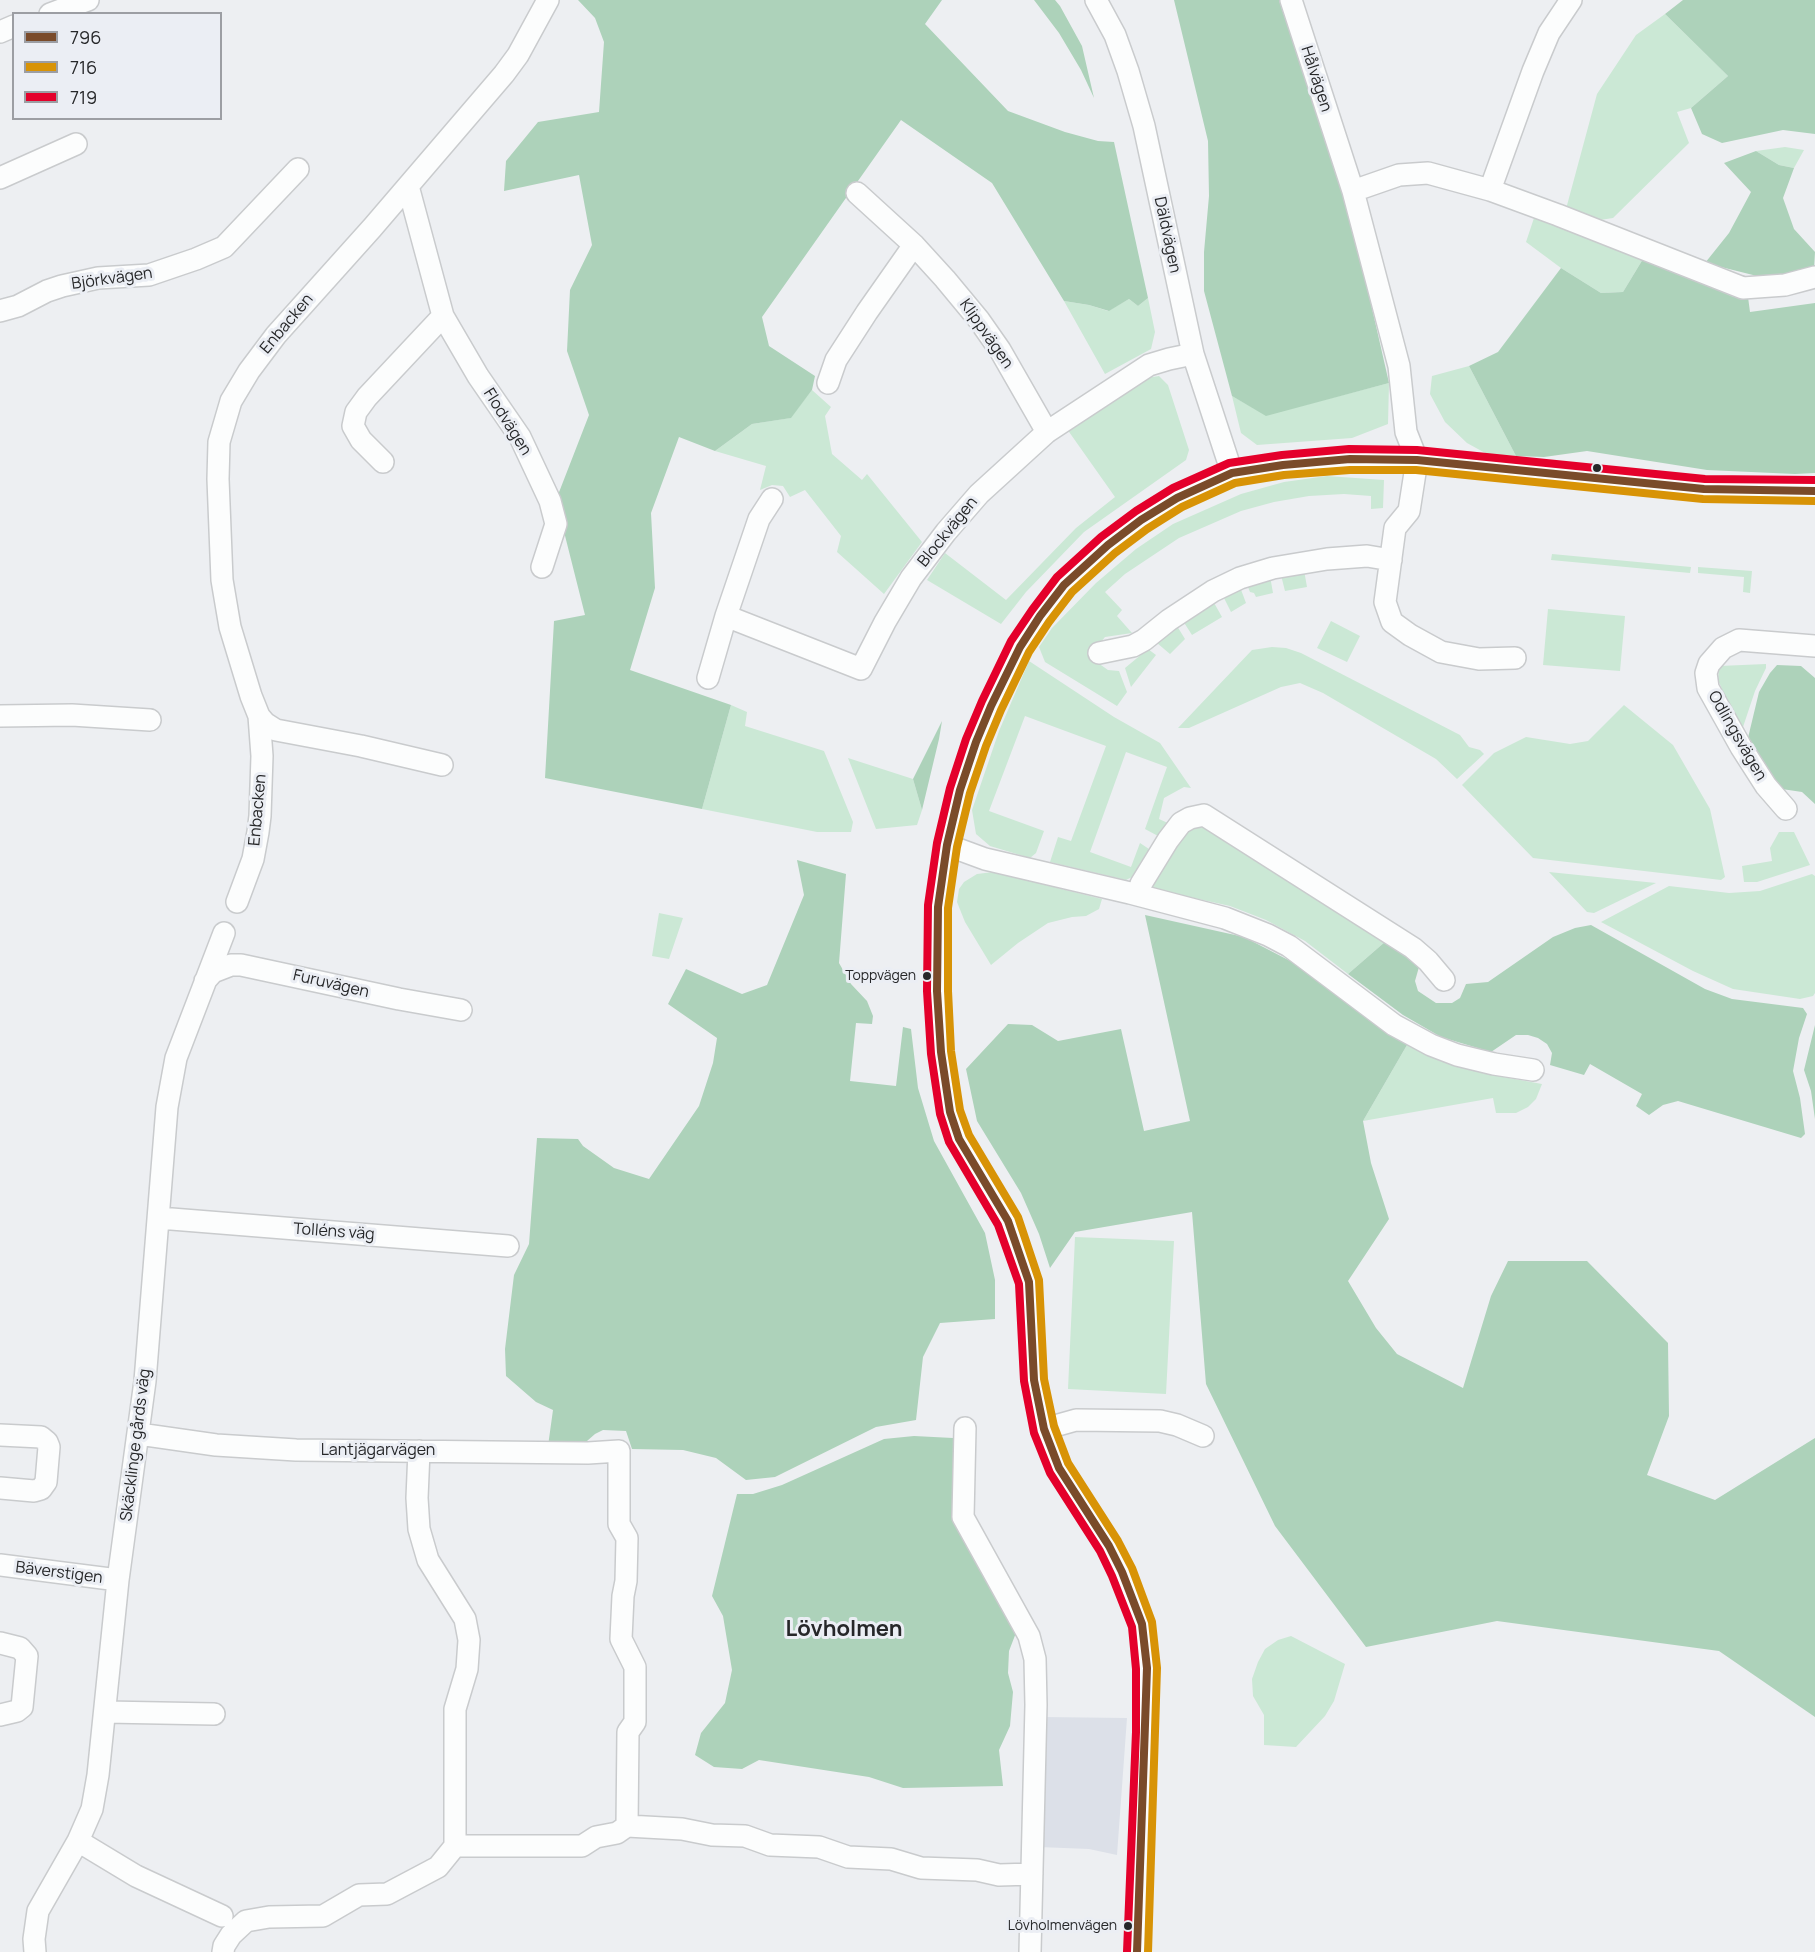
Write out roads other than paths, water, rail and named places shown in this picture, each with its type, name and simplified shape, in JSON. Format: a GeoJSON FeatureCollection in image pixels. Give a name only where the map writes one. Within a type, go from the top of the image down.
{"type":"FeatureCollection","features":[{"type":"Feature","properties":{"kind":"street"},"geometry":{"type":"LineString","coordinates":[[55,12],[88,0]]}},
{"type":"Feature","properties":{"kind":"street","name":"Enbacken"},"geometry":{"type":"LineString","coordinates":[[237,902],[253,859],[260,816],[262,756],[259,716],[233,636],[224,588],[218,479],[219,442],[233,395],[276,335],[504,74],[518,54],[548,0]]}},
{"type":"Feature","properties":{"kind":"street","name":"Däldvägen"},"geometry":{"type":"LineString","coordinates":[[1096,0],[1124,56],[1144,126],[1193,354],[1232,473]]}},
{"type":"Feature","properties":{"kind":"street","name":"Hålvägen"},"geometry":{"type":"LineString","coordinates":[[1291,0],[1353,191],[1399,366],[1406,432],[1417,460]]}},
{"type":"Feature","properties":{"kind":"street"},"geometry":{"type":"LineString","coordinates":[[1490,190],[1549,33],[1571,0]]}},
{"type":"Feature","properties":{"kind":"street"},"geometry":{"type":"LineString","coordinates":[[0,178],[76,144]]}},
{"type":"Feature","properties":{"kind":"street","name":"Björkvägen"},"geometry":{"type":"LineString","coordinates":[[0,311],[18,306],[62,286],[98,279],[149,275],[224,247],[298,169]]}},
{"type":"Feature","properties":{"kind":"street"},"geometry":{"type":"LineString","coordinates":[[1353,191],[1399,175],[1428,172],[1490,190],[1743,288],[1785,285],[1815,277]]}},
{"type":"Feature","properties":{"kind":"street","name":"Flodvägen"},"geometry":{"type":"LineString","coordinates":[[408,186],[443,316],[473,369],[520,437],[550,501],[556,524],[542,567]]}},
{"type":"Feature","properties":{"kind":"street","name":"Klippvägen"},"geometry":{"type":"LineString","coordinates":[[857,193],[914,245],[979,320],[1005,358],[1047,432]]}},
{"type":"Feature","properties":{"kind":"street"},"geometry":{"type":"LineString","coordinates":[[828,383],[836,360],[914,245]]}},
{"type":"Feature","properties":{"kind":"street"},"geometry":{"type":"LineString","coordinates":[[383,462],[361,440],[353,426],[356,412],[443,316]]}},
{"type":"Feature","properties":{"kind":"street","name":"Blockvägen"},"geometry":{"type":"LineString","coordinates":[[726,616],[861,669],[911,578],[979,494],[1047,432],[1149,365],[1193,354]]}},
{"type":"Feature","properties":{"kind":"street"},"geometry":{"type":"LineString","coordinates":[[1137,1952],[1147,1668],[1142,1624],[1122,1572],[1109,1546],[1059,1468],[1044,1429],[1034,1380],[1029,1282],[1008,1221],[959,1139],[950,1112],[941,1052],[937,991],[938,907],[947,845],[960,790],[991,706],[1020,646],[1064,585],[1108,545],[1141,520],[1176,498],[1232,473],[1283,465],[1350,459],[1417,460],[1704,489],[1815,491]]}},
{"type":"Feature","properties":{"kind":"street"},"geometry":{"type":"LineString","coordinates":[[1417,460],[1409,511],[1395,528],[1385,602],[1392,622],[1441,652],[1479,659],[1515,658]]}},
{"type":"Feature","properties":{"kind":"street"},"geometry":{"type":"LineString","coordinates":[[708,678],[759,519],[772,499]]}},
{"type":"Feature","properties":{"kind":"street"},"geometry":{"type":"LineString","coordinates":[[1099,653],[1132,646],[1144,640],[1169,620],[1213,591],[1240,578],[1273,568],[1327,559],[1367,556],[1391,560]]}},
{"type":"Feature","properties":{"kind":"street","name":"Odlingsvägen"},"geometry":{"type":"LineString","coordinates":[[1786,809],[1767,786],[1741,747],[1708,688],[1706,673],[1709,664],[1723,648],[1739,640],[1815,646]]}},
{"type":"Feature","properties":{"kind":"street"},"geometry":{"type":"LineString","coordinates":[[0,716],[72,715],[150,720]]}},
{"type":"Feature","properties":{"kind":"street"},"geometry":{"type":"LineString","coordinates":[[259,716],[276,730],[361,746],[442,765]]}},
{"type":"Feature","properties":{"kind":"street"},"geometry":{"type":"LineString","coordinates":[[1139,895],[1141,884],[1181,823],[1204,815],[1413,948],[1444,980]]}},
{"type":"Feature","properties":{"kind":"street"},"geometry":{"type":"LineString","coordinates":[[947,845],[985,859],[1139,895],[1225,918],[1289,946],[1394,1025],[1431,1045],[1457,1055],[1533,1070]]}},
{"type":"Feature","properties":{"kind":"street","name":"Skäcklinge gårds väg"},"geometry":{"type":"LineString","coordinates":[[34,1952],[38,1911],[78,1841],[92,1809],[106,1712],[118,1580],[139,1434],[171,1080],[185,1032],[224,933]]}},
{"type":"Feature","properties":{"kind":"street","name":"Furuvägen"},"geometry":{"type":"LineString","coordinates":[[205,981],[213,972],[231,965],[241,965],[461,1010]]}},
{"type":"Feature","properties":{"kind":"street","name":"Tolléns väg"},"geometry":{"type":"LineString","coordinates":[[159,1218],[508,1246]]}},
{"type":"Feature","properties":{"kind":"street"},"geometry":{"type":"LineString","coordinates":[[1044,1429],[1076,1420],[1160,1421],[1177,1425],[1203,1436]]}},
{"type":"Feature","properties":{"kind":"street"},"geometry":{"type":"LineString","coordinates":[[965,1428],[963,1516],[1029,1636],[1035,1659],[1030,1952]]}},
{"type":"Feature","properties":{"kind":"street","name":"Lantjägarvägen"},"geometry":{"type":"LineString","coordinates":[[139,1434],[216,1445],[296,1450],[588,1454],[619,1451],[619,1524],[627,1538],[621,1639],[635,1667],[635,1722],[628,1732],[627,1826]]}},
{"type":"Feature","properties":{"kind":"street"},"geometry":{"type":"LineString","coordinates":[[0,1435],[41,1437],[47,1442],[49,1448],[46,1482],[41,1489],[34,1491],[0,1488]]}},
{"type":"Feature","properties":{"kind":"street"},"geometry":{"type":"LineString","coordinates":[[224,1952],[224,1946],[231,1935],[246,1921],[269,1917],[323,1916],[359,1895],[387,1894],[438,1867],[455,1846],[455,1709],[467,1669],[469,1640],[465,1619],[428,1560],[419,1529],[417,1498],[419,1451]]}},
{"type":"Feature","properties":{"kind":"street","name":"Bäverstigen"},"geometry":{"type":"LineString","coordinates":[[0,1565],[118,1580]]}},
{"type":"Feature","properties":{"kind":"street"},"geometry":{"type":"LineString","coordinates":[[0,1643],[20,1648],[27,1656],[22,1707],[0,1715]]}},
{"type":"Feature","properties":{"kind":"street"},"geometry":{"type":"LineString","coordinates":[[106,1712],[214,1714]]}},
{"type":"Feature","properties":{"kind":"street"},"geometry":{"type":"LineString","coordinates":[[455,1846],[582,1846],[596,1837],[617,1833],[627,1826],[682,1828],[712,1835],[745,1836],[770,1845],[819,1847],[848,1857],[891,1859],[921,1868],[977,1870],[999,1875],[1032,1874]]}},
{"type":"Feature","properties":{"kind":"street"},"geometry":{"type":"LineString","coordinates":[[78,1841],[136,1876],[222,1916]]}},
{"type":"Feature","properties":{"kind":"place","name":"Toppvägen"},"geometry":{"type":"Point","coordinates":[927,976]}},
{"type":"Feature","properties":{"kind":"place","name":"Lövholmenvägen"},"geometry":{"type":"Point","coordinates":[1128,1926]}},
{"type":"Feature","properties":{"kind":"district","name":"Lövholmen"},"geometry":{"type":"Point","coordinates":[844,1630]}}]}
